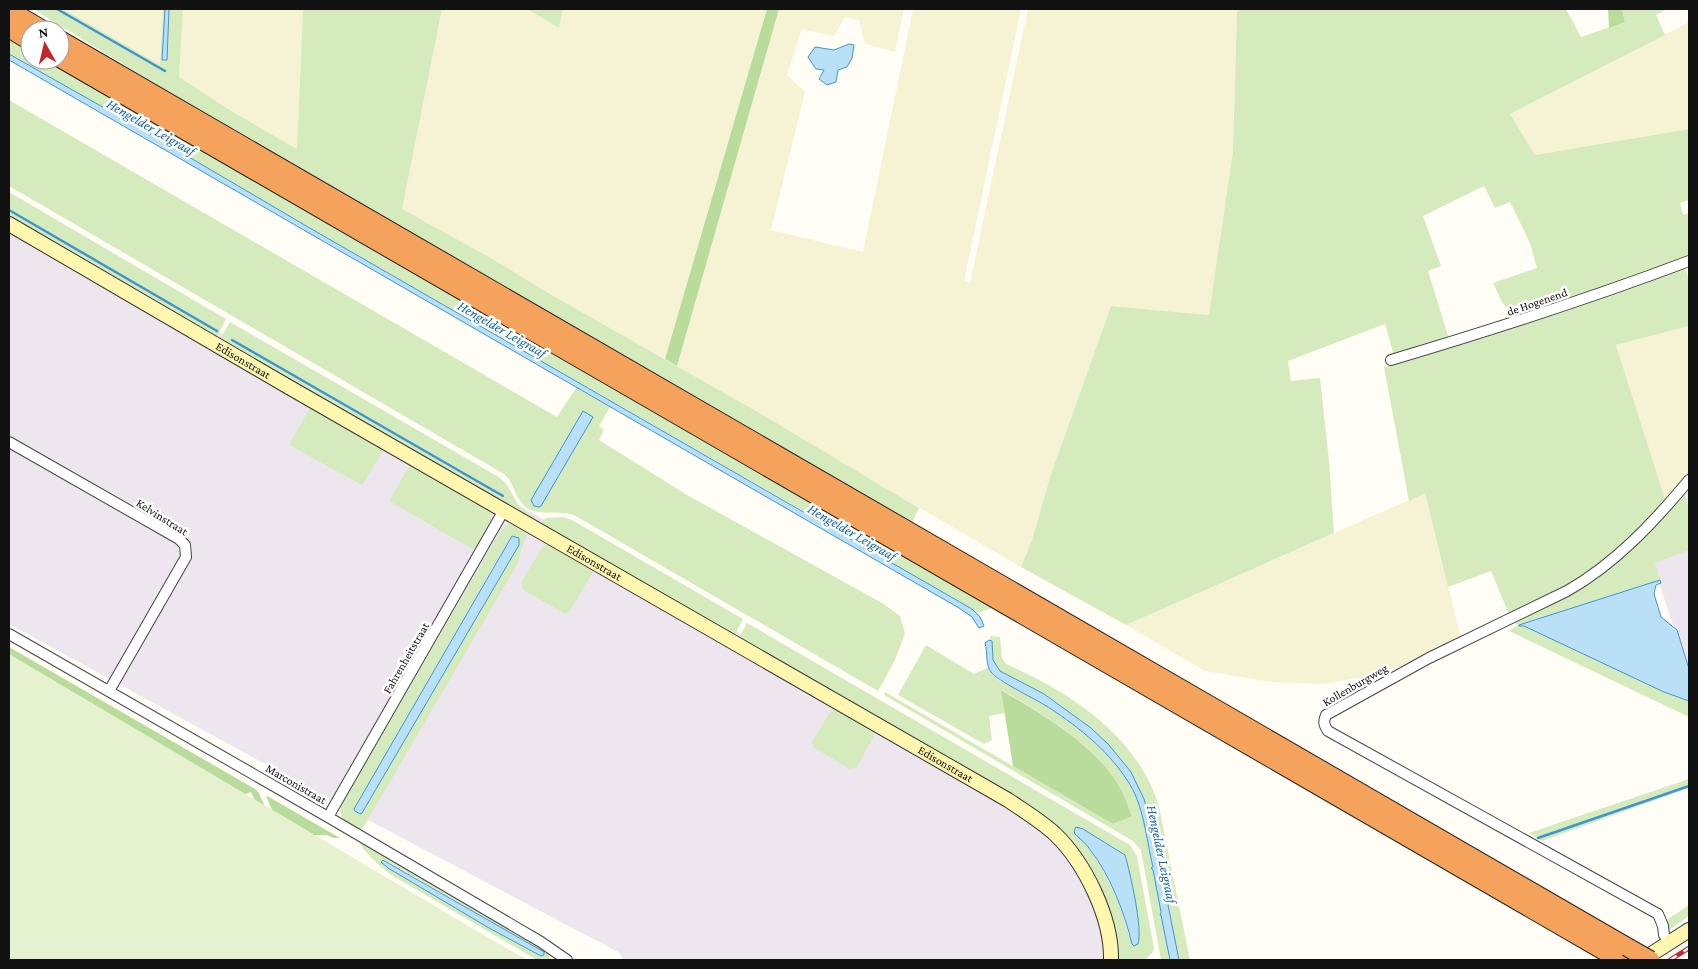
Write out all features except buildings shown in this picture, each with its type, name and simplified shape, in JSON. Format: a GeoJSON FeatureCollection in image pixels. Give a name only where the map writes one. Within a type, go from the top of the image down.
{"type":"FeatureCollection","features":[{"type":"Feature","properties":{"kind":"highway"},"geometry":{"type":"LineString","coordinates":[[9,10],[26,20]]}},
{"type":"Feature","properties":{"kind":"highway"},"geometry":{"type":"LineString","coordinates":[[9,28],[20,35]]}},
{"type":"Feature","properties":{"kind":"highway"},"geometry":{"type":"LineString","coordinates":[[70,46],[758,443],[1620,955]]}},
{"type":"Feature","properties":{"kind":"highway"},"geometry":{"type":"LineString","coordinates":[[70,64],[1620,955],[1652,956]]}},
{"type":"Feature","properties":{"kind":"street","name":"Edisonstraat"},"geometry":{"type":"LineString","coordinates":[[9,224],[286,386],[1000,795],[1035,818],[1060,839],[1083,869],[1098,898],[1106,925],[1111,960]]}},
{"type":"Feature","properties":{"kind":"street","name":"de Hogenend"},"geometry":{"type":"LineString","coordinates":[[1391,360],[1512,324],[1632,283],[1689,261]]}},
{"type":"Feature","properties":{"kind":"street","name":"Kelvinstraat"},"geometry":{"type":"LineString","coordinates":[[9,442],[179,539],[185,545],[186,557],[109,691]]}},
{"type":"Feature","properties":{"kind":"street","name":"Kollenburgweg"},"geometry":{"type":"LineString","coordinates":[[1664,935],[1661,919],[1653,911],[1328,731],[1324,725],[1324,720],[1326,715],[1429,658],[1586,581],[1636,538],[1689,480]]}},
{"type":"Feature","properties":{"kind":"street","name":"Fahrenheitstraat"},"geometry":{"type":"LineString","coordinates":[[328,817],[504,510]]}},
{"type":"Feature","properties":{"kind":"street","name":"Marconistraat"},"geometry":{"type":"LineString","coordinates":[[9,634],[328,817],[540,942],[567,960]]}},
{"type":"Feature","properties":{"kind":"street"},"geometry":{"type":"LineString","coordinates":[[1642,960],[1652,956],[1689,930]]}},
{"type":"Feature","properties":{"kind":"shaded area"},"geometry":{"type":"Polygon","coordinates":[[[63,9],[163,9],[160,65],[63,9]]]}},
{"type":"Feature","properties":{"kind":"shaded area"},"geometry":{"type":"Polygon","coordinates":[[[183,9],[303,9],[297,149],[233,112],[179,77],[183,9]]]}},
{"type":"Feature","properties":{"kind":"shaded area"},"geometry":{"type":"Polygon","coordinates":[[[442,9],[527,9],[558,27],[563,9],[767,9],[665,359],[538,287],[498,262],[401,209],[442,9]]]}},
{"type":"Feature","properties":{"kind":"shaded area"},"geometry":{"type":"Polygon","coordinates":[[[779,9],[904,9],[895,52],[865,44],[859,20],[845,17],[834,36],[802,29],[787,75],[805,92],[771,230],[863,252],[913,9],[1021,9],[964,281],[970,283],[1028,9],[1243,9],[1237,11],[1233,151],[1209,314],[1111,306],[1051,474],[1032,540],[1021,567],[677,366],[779,9]]]}},
{"type":"Feature","properties":{"kind":"shaded area"},"geometry":{"type":"Polygon","coordinates":[[[1689,22],[1689,129],[1535,155],[1510,114],[1689,22]]]}},
{"type":"Feature","properties":{"kind":"shaded area"},"geometry":{"type":"Polygon","coordinates":[[[9,210],[997,782],[1080,833],[1125,960],[623,960],[620,953],[351,811],[9,624],[9,210]]]}},
{"type":"Feature","properties":{"kind":"shaded area"},"geometry":{"type":"Polygon","coordinates":[[[1689,326],[1689,473],[1665,499],[1616,345],[1689,326]]]}},
{"type":"Feature","properties":{"kind":"shaded area"},"geometry":{"type":"Polygon","coordinates":[[[1689,482],[1689,673],[1645,541],[1689,482]]]}},
{"type":"Feature","properties":{"kind":"shaded area"},"geometry":{"type":"Polygon","coordinates":[[[1425,493],[1461,638],[1417,661],[1369,676],[1323,684],[1271,682],[1205,671],[1126,625],[1425,493]]]}},
{"type":"Feature","properties":{"kind":"green space"},"geometry":{"type":"Polygon","coordinates":[[[33,9],[63,9],[160,65],[163,9],[183,9],[179,77],[233,112],[297,149],[303,9],[442,9],[402,209],[498,262],[538,287],[761,414],[919,508],[912,523],[139,74],[70,32],[70,20],[51,20],[33,9]]]}},
{"type":"Feature","properties":{"kind":"green space"},"geometry":{"type":"Polygon","coordinates":[[[527,9],[563,9],[559,28],[527,9]]]}},
{"type":"Feature","properties":{"kind":"green space"},"geometry":{"type":"Polygon","coordinates":[[[767,9],[779,9],[677,366],[665,359],[767,9]]]}},
{"type":"Feature","properties":{"kind":"green space"},"geometry":{"type":"Polygon","coordinates":[[[1243,9],[1566,9],[1581,37],[1625,22],[1622,9],[1668,9],[1656,15],[1665,35],[1510,114],[1535,155],[1689,129],[1689,200],[1680,203],[1683,215],[1689,213],[1689,258],[1514,318],[1502,302],[1493,283],[1537,268],[1530,243],[1510,202],[1495,208],[1484,186],[1423,216],[1441,266],[1428,271],[1449,339],[1394,356],[1385,324],[1288,361],[1291,381],[1320,378],[1334,533],[1126,625],[1021,567],[1032,540],[1051,474],[1111,306],[1209,314],[1233,151],[1237,11],[1243,9]]]}},
{"type":"Feature","properties":{"kind":"green space"},"geometry":{"type":"Polygon","coordinates":[[[1608,9],[1622,9],[1625,22],[1609,28],[1608,9]]]}},
{"type":"Feature","properties":{"kind":"green space"},"geometry":{"type":"Polygon","coordinates":[[[9,39],[20,45],[20,60],[9,54],[9,39]]]}},
{"type":"Feature","properties":{"kind":"green space"},"geometry":{"type":"Polygon","coordinates":[[[37,70],[62,70],[993,608],[976,613],[805,512],[308,227],[37,70]]]}},
{"type":"Feature","properties":{"kind":"green space"},"geometry":{"type":"Polygon","coordinates":[[[9,100],[557,417],[576,388],[610,407],[599,426],[604,430],[599,440],[687,495],[882,603],[900,616],[905,633],[895,660],[878,691],[574,515],[539,512],[526,507],[504,474],[9,186],[9,100]]]}},
{"type":"Feature","properties":{"kind":"green space"},"geometry":{"type":"Polygon","coordinates":[[[9,192],[226,319],[217,337],[9,218],[9,192]]]}},
{"type":"Feature","properties":{"kind":"green space"},"geometry":{"type":"Polygon","coordinates":[[[1684,266],[1689,279],[1689,326],[1616,345],[1665,499],[1633,533],[1589,573],[1509,614],[1491,571],[1448,587],[1425,493],[1409,501],[1384,367],[1684,266]]]}},
{"type":"Feature","properties":{"kind":"green space"},"geometry":{"type":"Polygon","coordinates":[[[230,322],[497,476],[508,486],[521,507],[535,516],[535,519],[531,521],[220,339],[230,322]]]}},
{"type":"Feature","properties":{"kind":"green space"},"geometry":{"type":"Polygon","coordinates":[[[311,406],[385,448],[362,485],[289,445],[311,406]]]}},
{"type":"Feature","properties":{"kind":"green space"},"geometry":{"type":"Polygon","coordinates":[[[411,463],[487,507],[491,517],[490,523],[474,550],[389,501],[411,463]]]}},
{"type":"Feature","properties":{"kind":"green space"},"geometry":{"type":"Polygon","coordinates":[[[1683,491],[1689,509],[1689,550],[1655,563],[1661,583],[1656,585],[1655,599],[1665,621],[1616,594],[1519,625],[1664,692],[1689,701],[1689,717],[1509,631],[1518,625],[1512,621],[1569,593],[1683,491]]]}},
{"type":"Feature","properties":{"kind":"green space"},"geometry":{"type":"Polygon","coordinates":[[[563,517],[572,520],[743,619],[734,637],[543,528],[542,521],[546,518],[563,517]]]}},
{"type":"Feature","properties":{"kind":"green space"},"geometry":{"type":"Polygon","coordinates":[[[511,523],[529,530],[518,563],[363,828],[358,831],[347,824],[342,818],[341,806],[502,528],[511,523]],[[510,538],[354,809],[361,814],[519,545],[519,540],[510,538]]]}},
{"type":"Feature","properties":{"kind":"green space"},"geometry":{"type":"Polygon","coordinates":[[[548,544],[595,569],[570,611],[566,614],[523,590],[522,581],[542,548],[548,544]]]}},
{"type":"Feature","properties":{"kind":"green space"},"geometry":{"type":"Polygon","coordinates":[[[747,623],[1130,845],[1137,856],[1154,949],[1152,953],[1145,960],[1115,960],[1113,942],[1065,839],[738,639],[747,623]],[[1083,829],[1085,843],[1101,866],[1119,903],[1132,944],[1138,921],[1129,868],[1118,850],[1083,829]]]}},
{"type":"Feature","properties":{"kind":"green space"},"geometry":{"type":"Polygon","coordinates":[[[990,636],[1000,637],[1002,658],[1006,664],[1054,688],[1077,703],[1119,738],[1136,759],[1149,782],[1159,807],[1190,960],[1179,960],[1154,835],[1144,799],[1131,772],[1109,745],[1091,728],[1044,694],[1000,671],[993,660],[990,636]]]}},
{"type":"Feature","properties":{"kind":"green space"},"geometry":{"type":"Polygon","coordinates":[[[926,645],[974,674],[989,667],[994,676],[999,680],[1025,693],[1067,720],[1106,753],[1117,766],[1133,789],[1141,810],[1147,833],[1160,914],[1170,960],[1161,960],[1141,850],[1133,841],[884,695],[885,692],[1113,824],[1132,815],[1118,784],[1111,774],[1088,749],[1061,727],[1002,690],[1005,713],[989,716],[992,740],[984,744],[898,695],[926,645]]]}},
{"type":"Feature","properties":{"kind":"green space"},"geometry":{"type":"Polygon","coordinates":[[[9,647],[255,789],[259,793],[283,848],[277,851],[251,792],[225,803],[9,699],[9,647]]]}},
{"type":"Feature","properties":{"kind":"green space"},"geometry":{"type":"Polygon","coordinates":[[[9,654],[499,944],[528,960],[9,960],[9,654]]]}},
{"type":"Feature","properties":{"kind":"green space"},"geometry":{"type":"Polygon","coordinates":[[[1001,690],[1046,717],[1088,749],[1115,779],[1132,816],[1113,824],[1013,766],[1001,690]]]}},
{"type":"Feature","properties":{"kind":"green space"},"geometry":{"type":"Polygon","coordinates":[[[839,709],[872,728],[874,736],[857,767],[850,769],[813,747],[812,742],[830,712],[839,709]]]}},
{"type":"Feature","properties":{"kind":"green space"},"geometry":{"type":"Polygon","coordinates":[[[1689,779],[1689,788],[1542,841],[1529,833],[1689,779]]]}},
{"type":"Feature","properties":{"kind":"green space"},"geometry":{"type":"Polygon","coordinates":[[[266,796],[269,797],[340,838],[280,829],[266,796]]]}},
{"type":"Feature","properties":{"kind":"green space"},"geometry":{"type":"Polygon","coordinates":[[[360,842],[531,941],[549,953],[549,960],[537,960],[393,876],[361,846],[360,842]],[[389,862],[383,864],[489,928],[542,957],[544,952],[389,862]]]}},
{"type":"Feature","properties":{"kind":"green space"},"geometry":{"type":"Polygon","coordinates":[[[1689,905],[1689,916],[1669,930],[1666,928],[1665,921],[1689,905]]]}},
{"type":"Feature","properties":{"kind":"water"},"geometry":{"type":"Polygon","coordinates":[[[165,9],[169,9],[167,60],[162,60],[165,9]]]}},
{"type":"Feature","properties":{"kind":"water"},"geometry":{"type":"Polygon","coordinates":[[[849,44],[854,45],[852,58],[847,67],[838,70],[836,82],[827,85],[819,79],[824,70],[816,69],[808,57],[815,47],[834,50],[849,44]]]}},
{"type":"Feature","properties":{"kind":"water"},"geometry":{"type":"Polygon","coordinates":[[[9,54],[20,60],[20,66],[9,60],[9,54]]]}},
{"type":"Feature","properties":{"kind":"water"},"geometry":{"type":"Polygon","coordinates":[[[26,70],[37,70],[138,127],[308,227],[972,609],[980,617],[984,626],[979,628],[972,617],[26,70]]]}},
{"type":"Feature","properties":{"kind":"water"},"geometry":{"type":"Polygon","coordinates":[[[583,411],[593,417],[541,506],[534,506],[531,500],[583,411]]]}},
{"type":"Feature","properties":{"kind":"water"},"geometry":{"type":"Polygon","coordinates":[[[512,536],[519,538],[519,545],[360,814],[354,809],[512,536]]]}},
{"type":"Feature","properties":{"kind":"water"},"geometry":{"type":"Polygon","coordinates":[[[1660,580],[1661,583],[1656,585],[1654,594],[1661,617],[1677,630],[1689,669],[1689,701],[1664,692],[1524,626],[1519,626],[1519,625],[1660,580]]]}},
{"type":"Feature","properties":{"kind":"water"},"geometry":{"type":"Polygon","coordinates":[[[989,640],[992,641],[993,660],[1000,671],[1044,694],[1091,728],[1109,745],[1131,772],[1144,799],[1154,835],[1179,960],[1170,960],[1153,870],[1151,868],[1153,867],[1144,822],[1133,789],[1110,758],[1078,728],[991,672],[987,662],[985,643],[989,640]]]}},
{"type":"Feature","properties":{"kind":"water"},"geometry":{"type":"Polygon","coordinates":[[[1076,827],[1083,829],[1125,855],[1133,887],[1139,926],[1138,944],[1134,946],[1132,944],[1121,908],[1110,883],[1089,848],[1075,834],[1076,827]]]}},
{"type":"Feature","properties":{"kind":"water"},"geometry":{"type":"Polygon","coordinates":[[[383,860],[544,952],[544,955],[541,956],[489,928],[388,868],[381,862],[383,860]]]}},
{"type":"Feature","properties":{"kind":"waterway"},"geometry":{"type":"LineString","coordinates":[[57,9],[165,71]]}},
{"type":"Feature","properties":{"kind":"waterway"},"geometry":{"type":"LineString","coordinates":[[9,210],[217,331]]}},
{"type":"Feature","properties":{"kind":"waterway"},"geometry":{"type":"LineString","coordinates":[[232,340],[503,496]]}},
{"type":"Feature","properties":{"kind":"waterway"},"geometry":{"type":"LineString","coordinates":[[1538,838],[1689,786]]}},
{"type":"Feature","properties":{"kind":"railway"},"geometry":{"type":"LineString","coordinates":[[1670,960],[1689,948]]}},
{"type":"Feature","properties":{"kind":"water label","name":"Hengelder Leigraaf"},"geometry":{"type":"Point","coordinates":[151,127]}},
{"type":"Feature","properties":{"kind":"water label","name":"Hengelder Leigraaf"},"geometry":{"type":"Point","coordinates":[502,329]}},
{"type":"Feature","properties":{"kind":"water label","name":"Hengelder Leigraaf"},"geometry":{"type":"Point","coordinates":[852,532]}},
{"type":"Feature","properties":{"kind":"water label","name":"Hengelder Leigraaf"},"geometry":{"type":"Point","coordinates":[1162,854]}}]}
